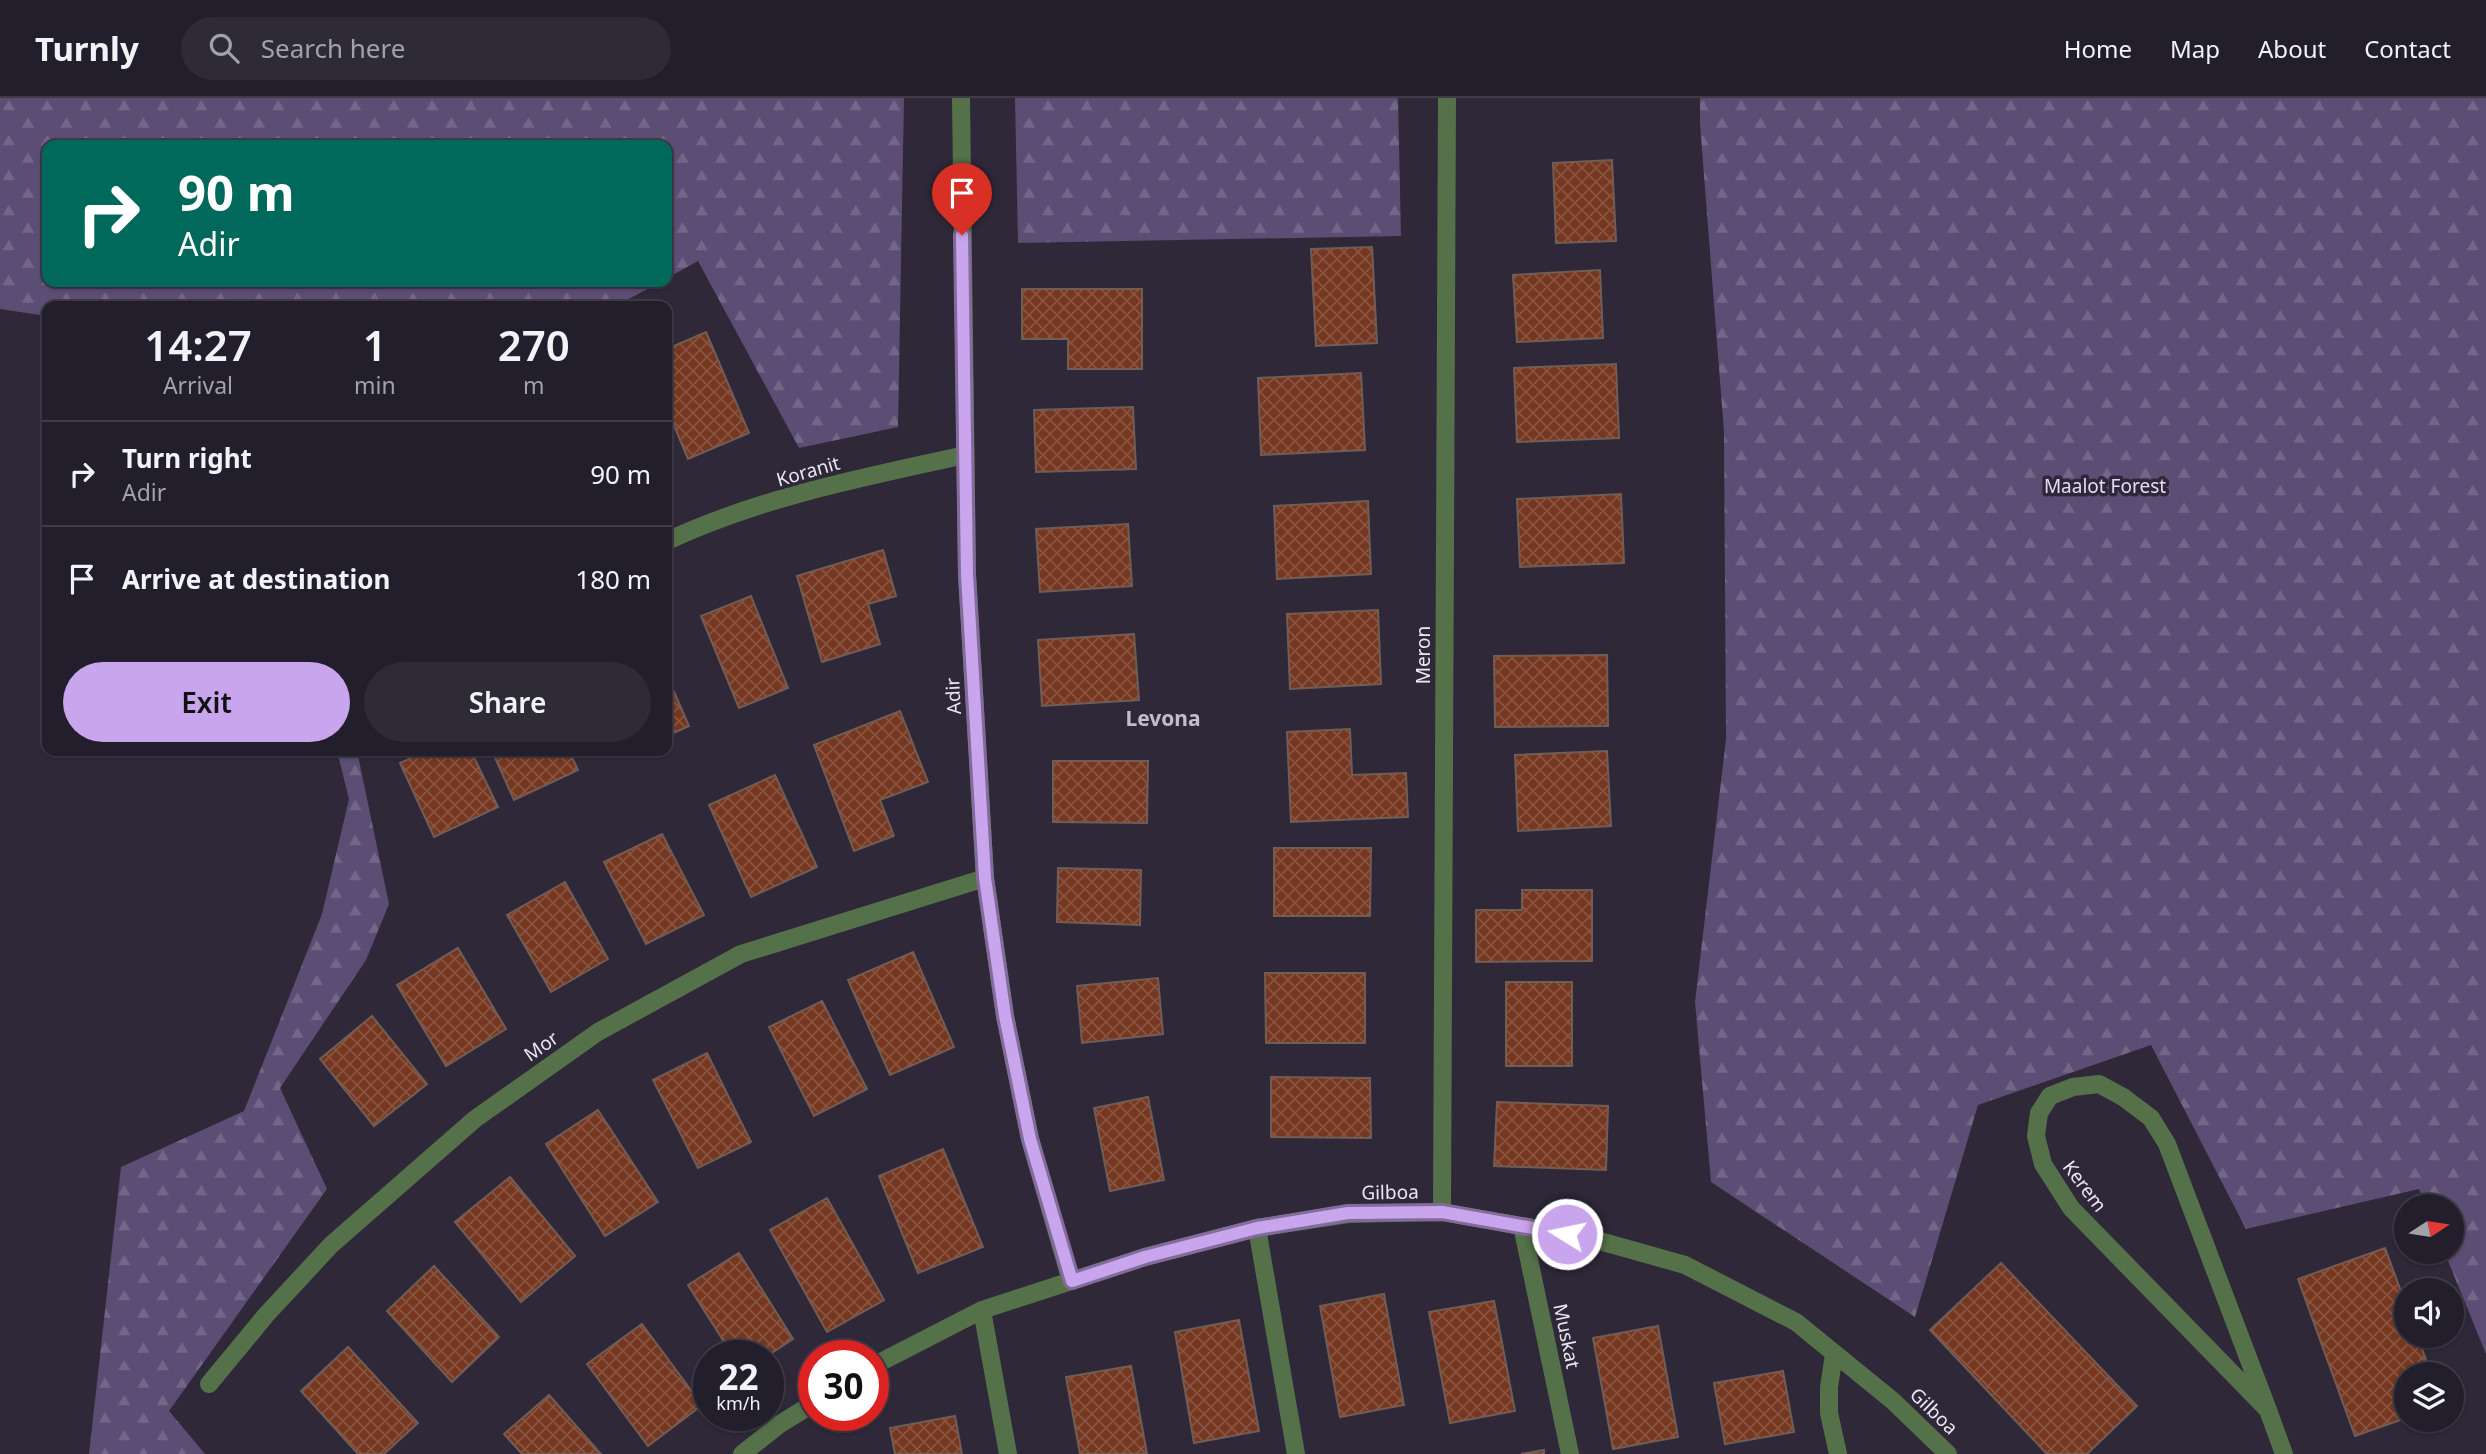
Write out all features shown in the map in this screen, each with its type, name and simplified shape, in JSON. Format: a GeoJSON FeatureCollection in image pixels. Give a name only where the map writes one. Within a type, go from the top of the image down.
{"type":"FeatureCollection","features":[{"type":"Feature","properties":{"kind":"street","name":"Adir"},"geometry":{"type":"LineString","coordinates":[[961,98],[967,575],[985,878],[1005,1016],[1030,1139],[1072,1281]]}},
{"type":"Feature","properties":{"kind":"street","name":"Meron"},"geometry":{"type":"LineString","coordinates":[[1442,1212],[1447,98]]}},
{"type":"Feature","properties":{"kind":"street","name":"Koranit"},"geometry":{"type":"LineString","coordinates":[[672,539],[698,527],[830,485],[965,455]]}},
{"type":"Feature","properties":{"kind":"street","name":"Mor"},"geometry":{"type":"LineString","coordinates":[[209,1384],[266,1315],[331,1245],[475,1119],[598,1032],[741,954],[985,878]]}},
{"type":"Feature","properties":{"kind":"street","name":"Kerem"},"geometry":{"type":"LineString","coordinates":[[2269,1410],[2071,1208],[2043,1164],[2036,1136],[2039,1113],[2050,1096],[2073,1087],[2099,1084],[2123,1097],[2151,1118],[2167,1144],[2269,1410],[2284,1454]]}},
{"type":"Feature","properties":{"kind":"street","name":"Gilboa"},"geometry":{"type":"LineString","coordinates":[[889,1358],[982,1310],[1145,1257],[1257,1228],[1348,1213],[1442,1212],[1589,1238],[1685,1265],[1796,1322],[1893,1401],[1948,1454]]}},
{"type":"Feature","properties":{"kind":"street","name":"Muskat"},"geometry":{"type":"LineString","coordinates":[[1522,1226],[1570,1454]]}},
{"type":"Feature","properties":{"kind":"street"},"geometry":{"type":"LineString","coordinates":[[1257,1228],[1296,1454]]}},
{"type":"Feature","properties":{"kind":"street"},"geometry":{"type":"LineString","coordinates":[[982,1310],[1008,1454]]}},
{"type":"Feature","properties":{"kind":"street"},"geometry":{"type":"LineString","coordinates":[[1835,1354],[1829,1387],[1829,1413],[1838,1454]]}},
{"type":"Feature","properties":{"kind":"street"},"geometry":{"type":"LineString","coordinates":[[742,1454],[798,1413]]}},
{"type":"Feature","properties":{"kind":"green space"},"geometry":{"type":"Polygon","coordinates":[[[0,98],[904,98],[898,427],[799,448],[698,261],[672,275],[672,140],[42,140],[42,287],[651,287],[625,301],[42,301],[42,315],[0,309],[0,98]]]}},
{"type":"Feature","properties":{"kind":"green space"},"geometry":{"type":"Polygon","coordinates":[[[1015,98],[1398,98],[1401,236],[1018,243],[1015,98]]]}},
{"type":"Feature","properties":{"kind":"green space","name":"Maalot Forest"},"geometry":{"type":"Polygon","coordinates":[[[1700,98],[2486,98],[2486,1354],[2464,1300],[2464,1278],[2455,1278],[2449,1264],[2464,1264],[2464,1194],[2421,1194],[2419,1189],[2246,1229],[2151,1045],[1978,1105],[1915,1317],[1711,1182],[1695,1002],[1726,739],[1724,432],[1700,98]]]}},
{"type":"Feature","properties":{"kind":"green space"},"geometry":{"type":"Polygon","coordinates":[[[338,756],[358,756],[389,904],[366,960],[280,1088],[327,1189],[169,1411],[205,1454],[89,1454],[121,1167],[244,1111],[322,914],[349,799],[338,756]]]}},
{"type":"Feature","properties":{"kind":"building"},"geometry":{"type":"Polygon","coordinates":[[[1612,160],[1616,241],[1556,243],[1553,163],[1612,160]]]}},
{"type":"Feature","properties":{"kind":"building"},"geometry":{"type":"Polygon","coordinates":[[[1372,247],[1377,343],[1316,346],[1311,249],[1372,247]]]}},
{"type":"Feature","properties":{"kind":"building"},"geometry":{"type":"Polygon","coordinates":[[[1600,270],[1603,338],[1517,342],[1513,275],[1600,270]]]}},
{"type":"Feature","properties":{"kind":"building"},"geometry":{"type":"Polygon","coordinates":[[[1022,289],[1142,289],[1142,369],[1068,369],[1068,339],[1022,339],[1022,289]]]}},
{"type":"Feature","properties":{"kind":"building"},"geometry":{"type":"Polygon","coordinates":[[[706,332],[749,433],[688,459],[672,421],[672,347],[706,332]]]}},
{"type":"Feature","properties":{"kind":"building"},"geometry":{"type":"Polygon","coordinates":[[[1616,364],[1619,438],[1517,442],[1514,368],[1616,364]]]}},
{"type":"Feature","properties":{"kind":"building"},"geometry":{"type":"Polygon","coordinates":[[[1361,373],[1365,450],[1261,455],[1258,378],[1361,373]]]}},
{"type":"Feature","properties":{"kind":"building"},"geometry":{"type":"Polygon","coordinates":[[[1133,407],[1136,469],[1036,472],[1034,410],[1133,407]]]}},
{"type":"Feature","properties":{"kind":"building"},"geometry":{"type":"Polygon","coordinates":[[[1621,494],[1624,563],[1520,567],[1517,499],[1621,494]]]}},
{"type":"Feature","properties":{"kind":"building"},"geometry":{"type":"Polygon","coordinates":[[[1368,501],[1371,574],[1277,579],[1274,506],[1368,501]]]}},
{"type":"Feature","properties":{"kind":"building"},"geometry":{"type":"Polygon","coordinates":[[[1128,524],[1132,586],[1040,592],[1036,529],[1128,524]]]}},
{"type":"Feature","properties":{"kind":"building"},"geometry":{"type":"Polygon","coordinates":[[[883,550],[896,596],[868,604],[880,644],[822,662],[797,576],[883,550]]]}},
{"type":"Feature","properties":{"kind":"building"},"geometry":{"type":"Polygon","coordinates":[[[751,596],[788,688],[739,708],[701,616],[751,596]]]}},
{"type":"Feature","properties":{"kind":"building"},"geometry":{"type":"Polygon","coordinates":[[[1378,610],[1381,684],[1290,689],[1287,614],[1378,610]]]}},
{"type":"Feature","properties":{"kind":"building"},"geometry":{"type":"Polygon","coordinates":[[[1134,634],[1139,700],[1042,706],[1038,640],[1134,634]]]}},
{"type":"Feature","properties":{"kind":"building"},"geometry":{"type":"Polygon","coordinates":[[[1607,655],[1608,726],[1495,727],[1494,656],[1607,655]]]}},
{"type":"Feature","properties":{"kind":"building"},"geometry":{"type":"Polygon","coordinates":[[[672,687],[689,726],[672,734],[672,687]]]}},
{"type":"Feature","properties":{"kind":"building"},"geometry":{"type":"Polygon","coordinates":[[[900,711],[928,782],[880,800],[894,836],[854,851],[814,745],[900,711]]]}},
{"type":"Feature","properties":{"kind":"building"},"geometry":{"type":"Polygon","coordinates":[[[1350,729],[1352,775],[1406,773],[1408,817],[1291,822],[1287,732],[1350,729]]]}},
{"type":"Feature","properties":{"kind":"building"},"geometry":{"type":"Polygon","coordinates":[[[1607,751],[1611,826],[1518,831],[1515,755],[1607,751]]]}},
{"type":"Feature","properties":{"kind":"building"},"geometry":{"type":"Polygon","coordinates":[[[416,756],[473,756],[498,807],[434,837],[400,763],[416,756]]]}},
{"type":"Feature","properties":{"kind":"building"},"geometry":{"type":"Polygon","coordinates":[[[494,756],[571,756],[578,770],[514,800],[494,756]]]}},
{"type":"Feature","properties":{"kind":"building"},"geometry":{"type":"Polygon","coordinates":[[[1053,761],[1148,761],[1147,823],[1053,822],[1053,761]]]}},
{"type":"Feature","properties":{"kind":"building"},"geometry":{"type":"Polygon","coordinates":[[[775,775],[817,867],[751,897],[709,805],[775,775]]]}},
{"type":"Feature","properties":{"kind":"building"},"geometry":{"type":"Polygon","coordinates":[[[662,834],[704,915],[646,944],[604,862],[662,834]]]}},
{"type":"Feature","properties":{"kind":"building"},"geometry":{"type":"Polygon","coordinates":[[[1274,848],[1371,848],[1370,916],[1274,916],[1274,848]]]}},
{"type":"Feature","properties":{"kind":"building"},"geometry":{"type":"Polygon","coordinates":[[[1058,868],[1141,870],[1140,925],[1057,922],[1058,868]]]}},
{"type":"Feature","properties":{"kind":"building"},"geometry":{"type":"Polygon","coordinates":[[[565,882],[608,959],[551,992],[507,915],[565,882]]]}},
{"type":"Feature","properties":{"kind":"building"},"geometry":{"type":"Polygon","coordinates":[[[1522,890],[1592,890],[1592,961],[1476,962],[1476,910],[1522,910],[1522,890]]]}},
{"type":"Feature","properties":{"kind":"building"},"geometry":{"type":"Polygon","coordinates":[[[458,948],[506,1029],[446,1066],[397,985],[458,948]]]}},
{"type":"Feature","properties":{"kind":"building"},"geometry":{"type":"Polygon","coordinates":[[[913,952],[954,1047],[890,1075],[848,980],[913,952]]]}},
{"type":"Feature","properties":{"kind":"building"},"geometry":{"type":"Polygon","coordinates":[[[1265,973],[1365,973],[1365,1043],[1266,1043],[1265,973]]]}},
{"type":"Feature","properties":{"kind":"building"},"geometry":{"type":"Polygon","coordinates":[[[1158,978],[1163,1034],[1082,1043],[1077,986],[1158,978]]]}},
{"type":"Feature","properties":{"kind":"building"},"geometry":{"type":"Polygon","coordinates":[[[1506,982],[1572,982],[1572,1066],[1506,1066],[1506,982]]]}},
{"type":"Feature","properties":{"kind":"building"},"geometry":{"type":"Polygon","coordinates":[[[822,1001],[867,1089],[814,1116],[769,1027],[822,1001]]]}},
{"type":"Feature","properties":{"kind":"building"},"geometry":{"type":"Polygon","coordinates":[[[372,1016],[427,1084],[374,1126],[320,1059],[372,1016]]]}},
{"type":"Feature","properties":{"kind":"building"},"geometry":{"type":"Polygon","coordinates":[[[707,1053],[751,1142],[698,1168],[653,1080],[707,1053]]]}},
{"type":"Feature","properties":{"kind":"building"},"geometry":{"type":"Polygon","coordinates":[[[1271,1077],[1370,1078],[1371,1138],[1271,1137],[1271,1077]]]}},
{"type":"Feature","properties":{"kind":"building"},"geometry":{"type":"Polygon","coordinates":[[[1148,1097],[1164,1180],[1110,1191],[1094,1108],[1148,1097]]]}},
{"type":"Feature","properties":{"kind":"building"},"geometry":{"type":"Polygon","coordinates":[[[1497,1102],[1608,1106],[1606,1170],[1494,1166],[1497,1102]]]}},
{"type":"Feature","properties":{"kind":"building"},"geometry":{"type":"Polygon","coordinates":[[[598,1110],[658,1202],[605,1236],[546,1144],[598,1110]]]}},
{"type":"Feature","properties":{"kind":"building"},"geometry":{"type":"Polygon","coordinates":[[[943,1149],[983,1247],[918,1273],[879,1176],[943,1149]]]}},
{"type":"Feature","properties":{"kind":"building"},"geometry":{"type":"Polygon","coordinates":[[[510,1177],[575,1256],[521,1302],[455,1222],[510,1177]]]}},
{"type":"Feature","properties":{"kind":"building"},"geometry":{"type":"Polygon","coordinates":[[[827,1198],[884,1300],[827,1332],[770,1230],[827,1198]]]}},
{"type":"Feature","properties":{"kind":"building"},"geometry":{"type":"Polygon","coordinates":[[[2385,1248],[2396,1278],[2394,1348],[2422,1348],[2427,1362],[2394,1362],[2394,1422],[2355,1436],[2298,1279],[2385,1248]]]}},
{"type":"Feature","properties":{"kind":"building"},"geometry":{"type":"Polygon","coordinates":[[[739,1253],[793,1339],[784,1345],[784,1340],[723,1340],[688,1285],[739,1253]]]}},
{"type":"Feature","properties":{"kind":"building"},"geometry":{"type":"Polygon","coordinates":[[[2001,1263],[2137,1406],[2087,1454],[2047,1454],[1930,1330],[2001,1263]]]}},
{"type":"Feature","properties":{"kind":"building"},"geometry":{"type":"Polygon","coordinates":[[[434,1266],[499,1337],[452,1382],[387,1311],[434,1266]]]}},
{"type":"Feature","properties":{"kind":"building"},"geometry":{"type":"Polygon","coordinates":[[[1384,1294],[1404,1405],[1340,1417],[1320,1306],[1384,1294]]]}},
{"type":"Feature","properties":{"kind":"building"},"geometry":{"type":"Polygon","coordinates":[[[1494,1301],[1515,1411],[1450,1423],[1429,1312],[1494,1301]]]}},
{"type":"Feature","properties":{"kind":"building"},"geometry":{"type":"Polygon","coordinates":[[[1239,1320],[1259,1431],[1194,1443],[1175,1332],[1239,1320]]]}},
{"type":"Feature","properties":{"kind":"building"},"geometry":{"type":"Polygon","coordinates":[[[642,1324],[693,1393],[693,1412],[648,1446],[587,1364],[642,1324]]]}},
{"type":"Feature","properties":{"kind":"building"},"geometry":{"type":"Polygon","coordinates":[[[1658,1326],[1678,1437],[1613,1449],[1593,1338],[1658,1326]]]}},
{"type":"Feature","properties":{"kind":"building"},"geometry":{"type":"Polygon","coordinates":[[[348,1347],[418,1423],[384,1454],[358,1454],[301,1391],[348,1347]]]}},
{"type":"Feature","properties":{"kind":"building"},"geometry":{"type":"Polygon","coordinates":[[[1131,1366],[1147,1454],[1080,1454],[1066,1377],[1131,1366]]]}},
{"type":"Feature","properties":{"kind":"building"},"geometry":{"type":"Polygon","coordinates":[[[1783,1371],[1794,1432],[1725,1444],[1714,1383],[1783,1371]]]}},
{"type":"Feature","properties":{"kind":"building"},"geometry":{"type":"Polygon","coordinates":[[[549,1395],[601,1454],[522,1454],[504,1434],[549,1395]]]}},
{"type":"Feature","properties":{"kind":"building"},"geometry":{"type":"Polygon","coordinates":[[[955,1416],[962,1454],[895,1454],[890,1428],[955,1416]]]}},
{"type":"Feature","properties":{"kind":"building"},"geometry":{"type":"Polygon","coordinates":[[[1544,1450],[1544,1454],[1521,1454],[1544,1450]]]}},
{"type":"Feature","properties":{"kind":"district","name":"Levona"},"geometry":{"type":"Point","coordinates":[1163,719]}},
{"type":"Feature","properties":{"kind":"route"},"geometry":{"type":"LineString","coordinates":[[962,235],[967,575],[985,878],[1005,1016],[1030,1139],[1072,1281],[1145,1257],[1257,1228],[1348,1213],[1442,1212],[1567,1234]]}}]}
